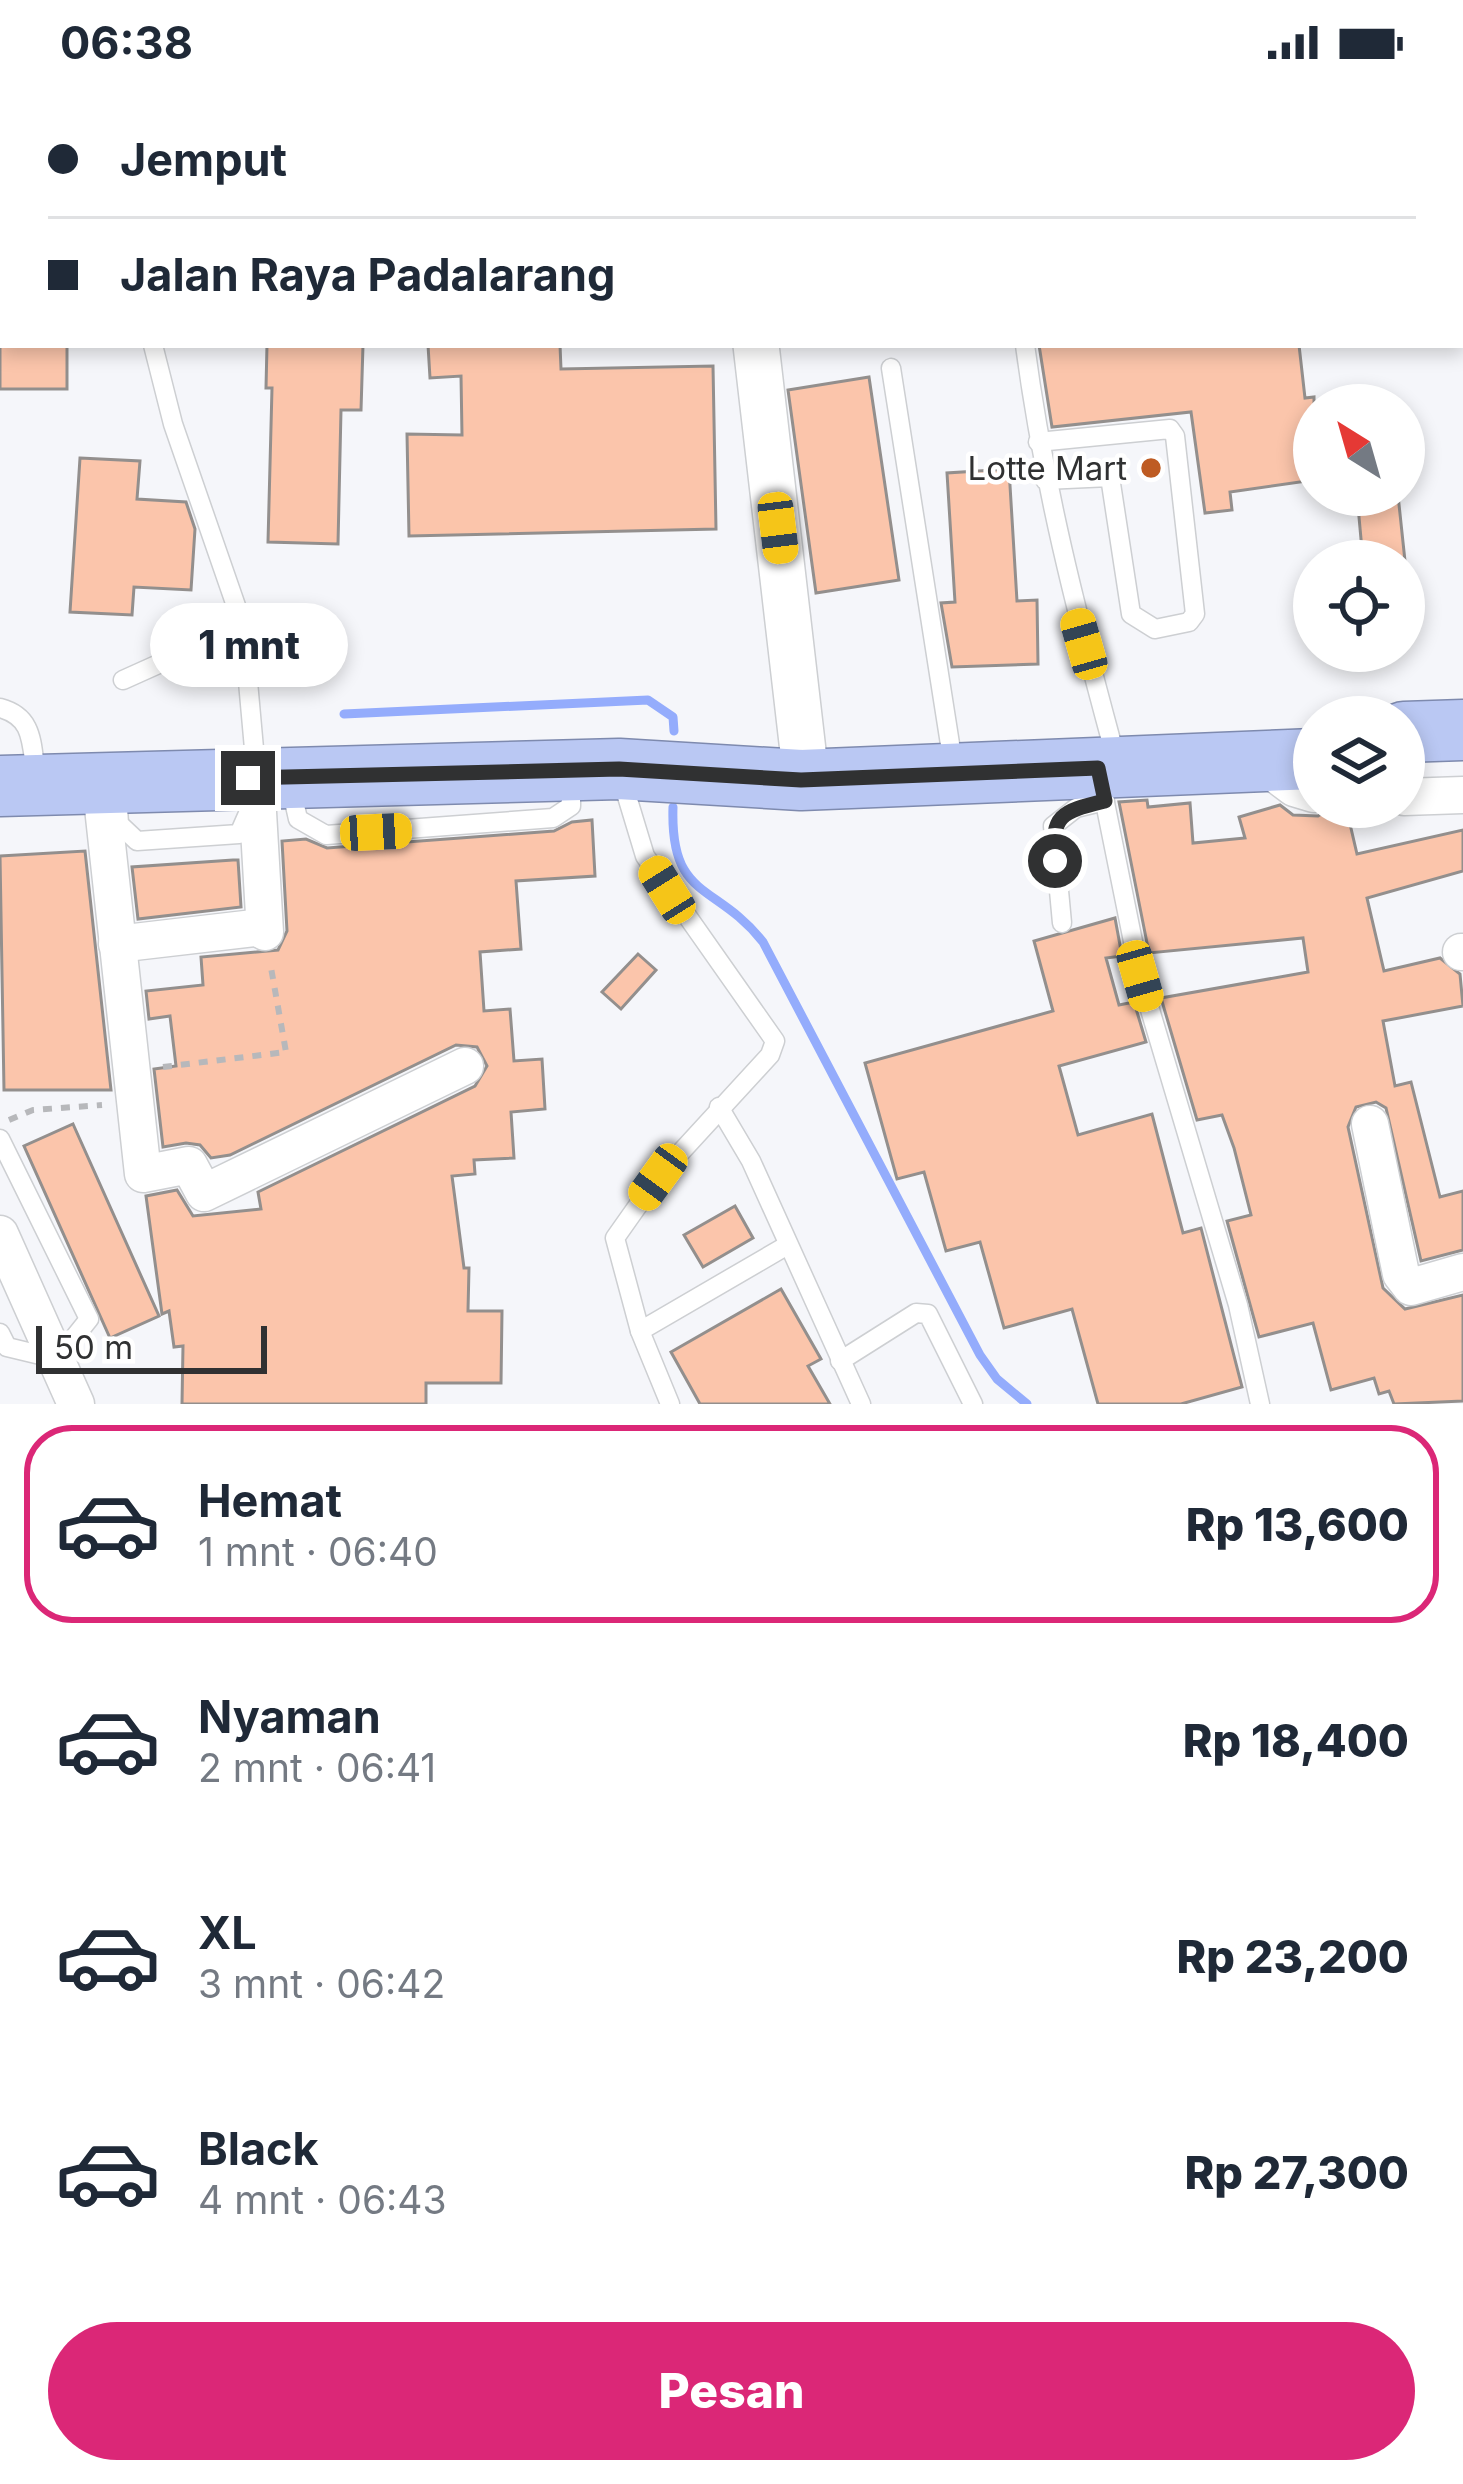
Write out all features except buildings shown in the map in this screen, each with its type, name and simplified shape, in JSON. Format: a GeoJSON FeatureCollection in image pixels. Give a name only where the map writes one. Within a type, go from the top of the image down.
{"type":"FeatureCollection","features":[{"type":"Feature","properties":{"kind":"highway"},"geometry":{"type":"LineString","coordinates":[[19,785],[595,770],[803,751],[950,744],[1105,771],[1293,740]]}},
{"type":"Feature","properties":{"kind":"highway"},"geometry":{"type":"LineString","coordinates":[[595,770],[801,780],[1105,771],[1293,759]]}},
{"type":"Feature","properties":{"kind":"street"},"geometry":{"type":"LineString","coordinates":[[756,348],[803,751]]}},
{"type":"Feature","properties":{"kind":"street"},"geometry":{"type":"LineString","coordinates":[[1256,760],[1293,787]]}},
{"type":"Feature","properties":{"kind":"street"},"geometry":{"type":"LineString","coordinates":[[117,944],[260,930],[265,778]]}},
{"type":"Feature","properties":{"kind":"street"},"geometry":{"type":"LineString","coordinates":[[108,780],[117,944],[143,1174],[189,1165],[204,1193],[465,1066]]}},
{"type":"Feature","properties":{"kind":"street"},"geometry":{"type":"LineString","coordinates":[[1425,796],[1463,795]]}},
{"type":"Feature","properties":{"kind":"street"},"geometry":{"type":"LineString","coordinates":[[1370,1124],[1401,1274],[1415,1288],[1463,1272]]}},
{"type":"Feature","properties":{"kind":"street"},"geometry":{"type":"LineString","coordinates":[[0,1234],[76,1404]]}},
{"type":"Feature","properties":{"kind":"lane"},"geometry":{"type":"LineString","coordinates":[[154,348],[173,424],[243,626],[265,778]]}},
{"type":"Feature","properties":{"kind":"lane"},"geometry":{"type":"LineString","coordinates":[[1025,348],[1038,442],[1105,771],[1140,976],[1238,1306],[1260,1404]]}},
{"type":"Feature","properties":{"kind":"lane"},"geometry":{"type":"LineString","coordinates":[[891,368],[950,744]]}},
{"type":"Feature","properties":{"kind":"lane"},"geometry":{"type":"LineString","coordinates":[[1038,442],[1170,429],[1195,614],[1189,622],[1155,629],[1131,614],[1110,477],[1046,480]]}},
{"type":"Feature","properties":{"kind":"lane"},"geometry":{"type":"LineString","coordinates":[[123,680],[243,626]]}},
{"type":"Feature","properties":{"kind":"lane"},"geometry":{"type":"LineString","coordinates":[[0,708],[19,712],[28,724],[19,785]]}},
{"type":"Feature","properties":{"kind":"lane"},"geometry":{"type":"LineString","coordinates":[[595,770],[645,856],[775,1041],[770,1055],[658,1177],[616,1238],[640,1331],[670,1404]]}},
{"type":"Feature","properties":{"kind":"lane"},"geometry":{"type":"LineString","coordinates":[[1062,923],[1053,826],[1076,808],[1105,771]]}},
{"type":"Feature","properties":{"kind":"lane"},"geometry":{"type":"LineString","coordinates":[[719,1107],[751,1161],[861,1404]]}},
{"type":"Feature","properties":{"kind":"lane"},"geometry":{"type":"LineString","coordinates":[[0,1139],[89,1319],[57,1359],[8,1347],[0,1333]]}},
{"type":"Feature","properties":{"kind":"lane"},"geometry":{"type":"LineString","coordinates":[[640,1331],[786,1246]]}},
{"type":"Feature","properties":{"kind":"lane"},"geometry":{"type":"LineString","coordinates":[[840,1361],[916,1312],[928,1313],[973,1404]]}},
{"type":"Feature","properties":{"kind":"path"},"geometry":{"type":"LineString","coordinates":[[0,1123],[33,1110],[286,1052],[260,930]]}},
{"type":"Feature","properties":{"kind":"waterway"},"geometry":{"type":"LineString","coordinates":[[344,714],[648,700],[673,717],[674,731]]}},
{"type":"Feature","properties":{"kind":"waterway"},"geometry":{"type":"LineString","coordinates":[[673,807],[674,837],[688,875],[763,942],[980,1355],[997,1379],[1027,1404]]}},
{"type":"Feature","properties":{"kind":"place","name":"Lotte Mart"},"geometry":{"type":"Point","coordinates":[1151,468]}},
{"type":"Feature","properties":{"kind":"route"},"geometry":{"type":"LineString","coordinates":[[248,778],[619,769],[801,780],[1098,768],[1105,801],[1076,808],[1058,819],[1053,826],[1055,861]]}}]}
